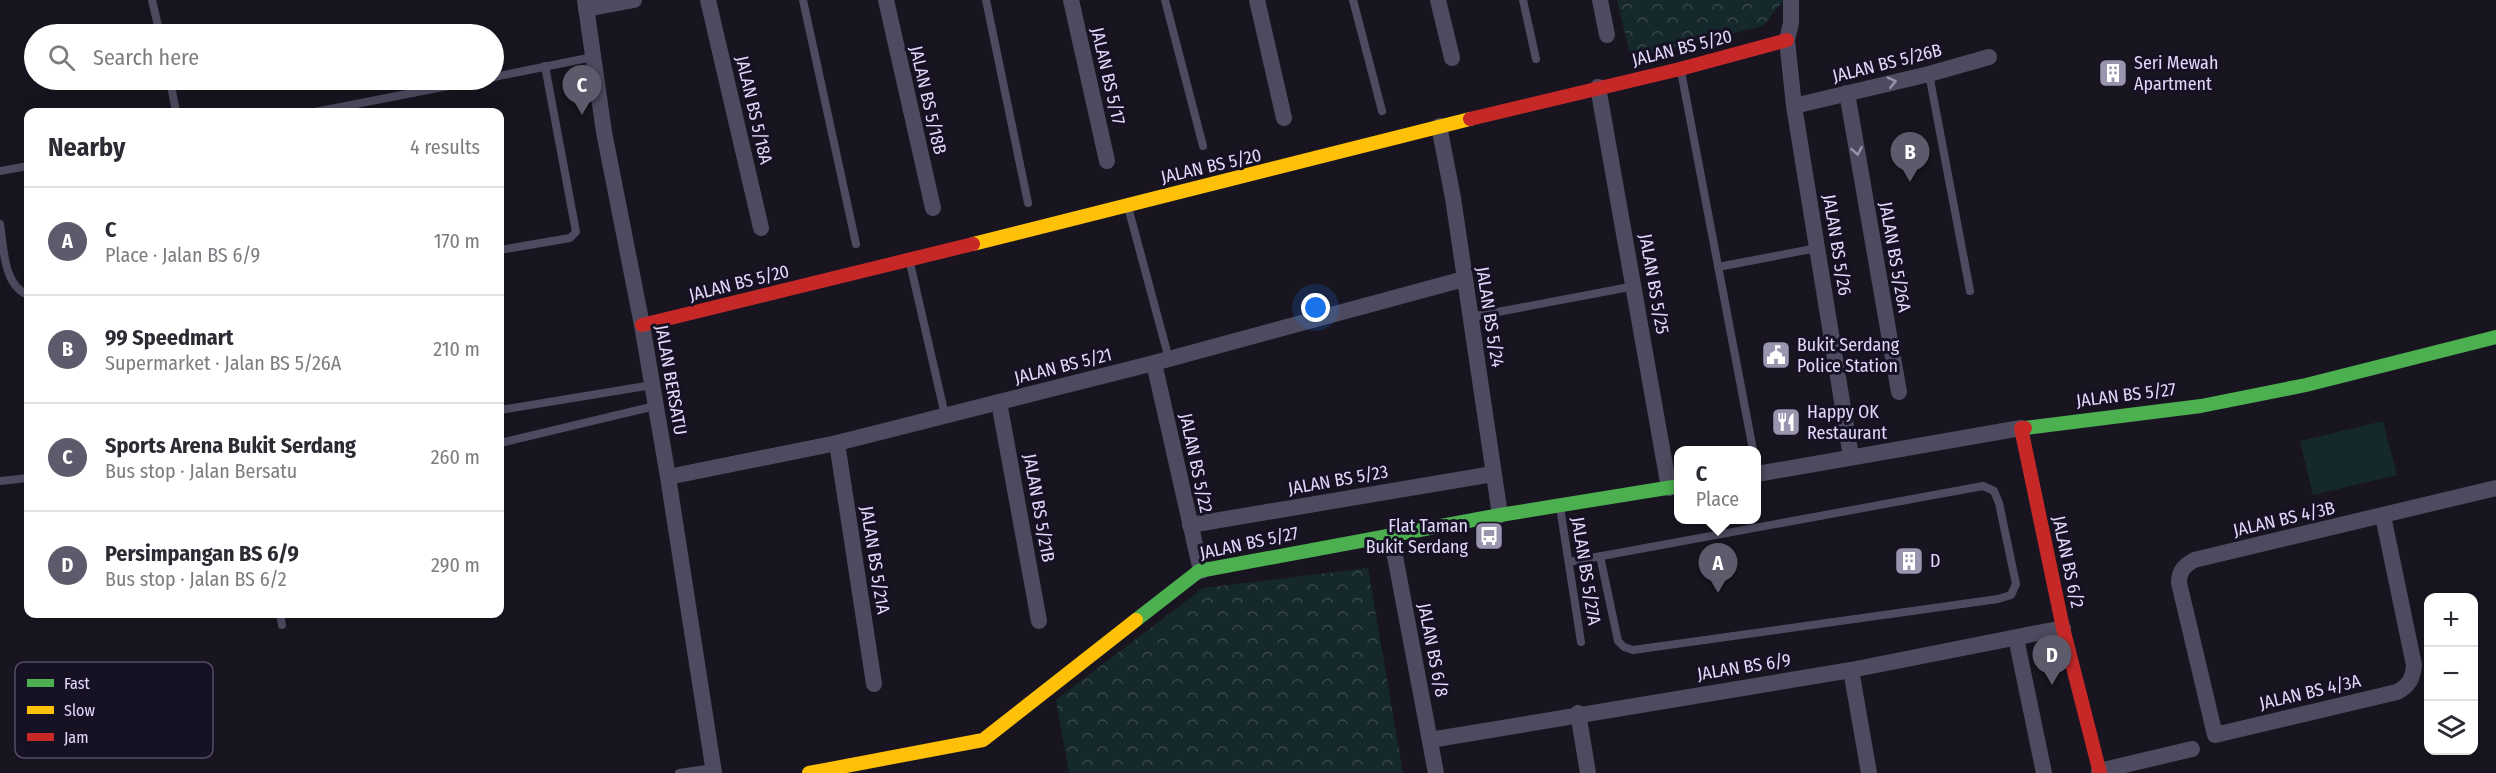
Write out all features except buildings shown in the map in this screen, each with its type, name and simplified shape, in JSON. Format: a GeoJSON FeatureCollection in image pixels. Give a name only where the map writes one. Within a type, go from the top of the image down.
{"type":"FeatureCollection","features":[{"type":"Feature","properties":{"kind":"street"},"geometry":{"type":"LineString","coordinates":[[585,5],[634,0]]}},
{"type":"Feature","properties":{"kind":"street","name":"JALAN BS 5/18A"},"geometry":{"type":"LineString","coordinates":[[708,0],[761,228]]}},
{"type":"Feature","properties":{"kind":"street","name":"JALAN BS 5/18B"},"geometry":{"type":"LineString","coordinates":[[885,0],[933,208]]}},
{"type":"Feature","properties":{"kind":"street","name":"JALAN BS 5/17"},"geometry":{"type":"LineString","coordinates":[[1071,0],[1107,161]]}},
{"type":"Feature","properties":{"kind":"street"},"geometry":{"type":"LineString","coordinates":[[1257,0],[1284,118]]}},
{"type":"Feature","properties":{"kind":"street"},"geometry":{"type":"LineString","coordinates":[[1438,0],[1452,57]]}},
{"type":"Feature","properties":{"kind":"street"},"geometry":{"type":"LineString","coordinates":[[1600,0],[1607,35]]}},
{"type":"Feature","properties":{"kind":"street","name":"JALAN BS 5/26"},"geometry":{"type":"LineString","coordinates":[[1791,0],[1791,23],[1787,40],[1794,106],[1851,457]]}},
{"type":"Feature","properties":{"kind":"street","name":"JALAN BERSATU"},"geometry":{"type":"LineString","coordinates":[[585,5],[604,132],[642,325],[717,771]]}},
{"type":"Feature","properties":{"kind":"street","name":"JALAN BS 5/20"},"geometry":{"type":"LineString","coordinates":[[642,325],[1265,172],[1438,126],[1680,69],[1787,40]]}},
{"type":"Feature","properties":{"kind":"street","name":"JALAN BS 5/26B"},"geometry":{"type":"LineString","coordinates":[[1794,106],[1929,74],[1989,57]]}},
{"type":"Feature","properties":{"kind":"street","name":"JALAN BS 5/25"},"geometry":{"type":"LineString","coordinates":[[1598,87],[1674,487]]}},
{"type":"Feature","properties":{"kind":"street","name":"JALAN BS 5/26A"},"geometry":{"type":"LineString","coordinates":[[1847,93],[1899,392]]}},
{"type":"Feature","properties":{"kind":"street","name":"JALAN BS 5/24"},"geometry":{"type":"LineString","coordinates":[[1438,126],[1453,198],[1492,474],[1500,515]]}},
{"type":"Feature","properties":{"kind":"street","name":"JALAN BS 5/21"},"geometry":{"type":"LineString","coordinates":[[668,477],[837,443],[1162,361],[1464,279]]}},
{"type":"Feature","properties":{"kind":"street","name":"JALAN BS 5/27"},"geometry":{"type":"LineString","coordinates":[[1761,473],[2021,428],[2201,406],[2306,385],[2496,338]]}},
{"type":"Feature","properties":{"kind":"street","name":"JALAN BS 5/22"},"geometry":{"type":"LineString","coordinates":[[1162,361],[1190,525],[1201,571]]}},
{"type":"Feature","properties":{"kind":"street","name":"JALAN BS 5/21B"},"geometry":{"type":"LineString","coordinates":[[999,402],[1039,621]]}},
{"type":"Feature","properties":{"kind":"street","name":"JALAN BS 6/2"},"geometry":{"type":"LineString","coordinates":[[2021,428],[2063,627],[2100,772]]}},
{"type":"Feature","properties":{"kind":"street","name":"JALAN BS 5/21A"},"geometry":{"type":"LineString","coordinates":[[837,443],[874,684]]}},
{"type":"Feature","properties":{"kind":"street","name":"JALAN BS 5/23"},"geometry":{"type":"LineString","coordinates":[[1190,525],[1492,474]]}},
{"type":"Feature","properties":{"kind":"street","name":"JALAN BS 5/27"},"geometry":{"type":"LineString","coordinates":[[809,773],[983,740],[1201,571],[1500,515],[1674,487]]}},
{"type":"Feature","properties":{"kind":"street","name":"JALAN BS 4/3B"},"geometry":{"type":"LineString","coordinates":[[2215,735],[2179,583],[2179,574],[2184,566],[2194,560],[2496,488]]}},
{"type":"Feature","properties":{"kind":"street","name":"JALAN BS 4/3A"},"geometry":{"type":"LineString","coordinates":[[2215,735],[2397,692],[2405,688],[2410,681],[2414,664],[2383,516]]}},
{"type":"Feature","properties":{"kind":"street","name":"JALAN BS 6/8"},"geometry":{"type":"LineString","coordinates":[[1391,535],[1436,773]]}},
{"type":"Feature","properties":{"kind":"street","name":"JALAN BS 6/9"},"geometry":{"type":"LineString","coordinates":[[1430,740],[1578,713],[1851,670],[2063,627]]}},
{"type":"Feature","properties":{"kind":"street"},"geometry":{"type":"LineString","coordinates":[[2016,638],[2044,773]]}},
{"type":"Feature","properties":{"kind":"street"},"geometry":{"type":"LineString","coordinates":[[1851,670],[1869,773]]}},
{"type":"Feature","properties":{"kind":"street"},"geometry":{"type":"LineString","coordinates":[[1578,713],[1588,773]]}},
{"type":"Feature","properties":{"kind":"street"},"geometry":{"type":"LineString","coordinates":[[2100,772],[2192,749]]}},
{"type":"Feature","properties":{"kind":"lane"},"geometry":{"type":"LineString","coordinates":[[152,0],[158,24]]}},
{"type":"Feature","properties":{"kind":"lane"},"geometry":{"type":"LineString","coordinates":[[803,0],[856,244]]}},
{"type":"Feature","properties":{"kind":"lane"},"geometry":{"type":"LineString","coordinates":[[986,0],[1028,203]]}},
{"type":"Feature","properties":{"kind":"lane"},"geometry":{"type":"LineString","coordinates":[[1165,0],[1203,146]]}},
{"type":"Feature","properties":{"kind":"lane"},"geometry":{"type":"LineString","coordinates":[[1353,0],[1382,111]]}},
{"type":"Feature","properties":{"kind":"lane"},"geometry":{"type":"LineString","coordinates":[[1523,0],[1536,59]]}},
{"type":"Feature","properties":{"kind":"lane"},"geometry":{"type":"LineString","coordinates":[[504,74],[592,57]]}},
{"type":"Feature","properties":{"kind":"lane"},"geometry":{"type":"LineString","coordinates":[[504,249],[570,238],[576,232],[545,66]]}},
{"type":"Feature","properties":{"kind":"lane"},"geometry":{"type":"LineString","coordinates":[[1680,69],[1752,446]]}},
{"type":"Feature","properties":{"kind":"lane"},"geometry":{"type":"LineString","coordinates":[[1929,74],[1970,291]]}},
{"type":"Feature","properties":{"kind":"lane"},"geometry":{"type":"LineString","coordinates":[[172,90],[175,108]]}},
{"type":"Feature","properties":{"kind":"lane"},"geometry":{"type":"LineString","coordinates":[[351,108],[433,90]]}},
{"type":"Feature","properties":{"kind":"lane"},"geometry":{"type":"LineString","coordinates":[[0,171],[24,167]]}},
{"type":"Feature","properties":{"kind":"lane"},"geometry":{"type":"LineString","coordinates":[[1128,204],[1162,361]]}},
{"type":"Feature","properties":{"kind":"lane"},"geometry":{"type":"LineString","coordinates":[[0,224],[10,278],[19,291],[24,293]]}},
{"type":"Feature","properties":{"kind":"lane"},"geometry":{"type":"LineString","coordinates":[[1718,267],[1817,248]]}},
{"type":"Feature","properties":{"kind":"lane"},"geometry":{"type":"LineString","coordinates":[[910,260],[945,415]]}},
{"type":"Feature","properties":{"kind":"lane"},"geometry":{"type":"LineString","coordinates":[[1471,317],[1635,286]]}},
{"type":"Feature","properties":{"kind":"lane"},"geometry":{"type":"LineString","coordinates":[[504,409],[652,385]]}},
{"type":"Feature","properties":{"kind":"lane"},"geometry":{"type":"LineString","coordinates":[[504,442],[656,406]]}},
{"type":"Feature","properties":{"kind":"lane"},"geometry":{"type":"LineString","coordinates":[[0,481],[24,478]]}},
{"type":"Feature","properties":{"kind":"lane"},"geometry":{"type":"LineString","coordinates":[[1569,562],[1600,556],[1983,486],[1994,491],[1999,503],[2016,584],[2011,595],[1998,599],[1633,650],[1624,647],[1618,641],[1600,556]]}},
{"type":"Feature","properties":{"kind":"lane","name":"JALAN BS 5/27A"},"geometry":{"type":"LineString","coordinates":[[1560,506],[1581,642]]}},
{"type":"Feature","properties":{"kind":"lane"},"geometry":{"type":"LineString","coordinates":[[281,618],[282,625]]}},
{"type":"Feature","properties":{"kind":"lane"},"geometry":{"type":"LineString","coordinates":[[679,773],[717,771]]}},
{"type":"Feature","properties":{"kind":"green space"},"geometry":{"type":"Polygon","coordinates":[[[1617,0],[1784,0],[1763,26],[1631,58],[1617,0]]]}},
{"type":"Feature","properties":{"kind":"green space"},"geometry":{"type":"Polygon","coordinates":[[[2383,421],[2397,475],[2313,495],[2300,441],[2383,421]]]}},
{"type":"Feature","properties":{"kind":"green space"},"geometry":{"type":"Polygon","coordinates":[[[1368,568],[1403,773],[1069,773],[1056,700],[1203,588],[1368,568]]]}},
{"type":"Feature","properties":{"kind":"traffic: fast"},"geometry":{"type":"LineString","coordinates":[[2025,428],[2201,406],[2306,385],[2496,337]]}},
{"type":"Feature","properties":{"kind":"traffic: fast"},"geometry":{"type":"LineString","coordinates":[[1136,620],[1199,571],[1500,515],[1674,487]]}},
{"type":"Feature","properties":{"kind":"traffic: slow"},"geometry":{"type":"LineString","coordinates":[[973,244],[1470,119]]}},
{"type":"Feature","properties":{"kind":"traffic: slow"},"geometry":{"type":"LineString","coordinates":[[809,773],[983,740],[1136,620]]}},
{"type":"Feature","properties":{"kind":"traffic: jam"},"geometry":{"type":"LineString","coordinates":[[1470,119],[1680,69],[1787,40]]}},
{"type":"Feature","properties":{"kind":"traffic: jam"},"geometry":{"type":"LineString","coordinates":[[642,325],[973,244]]}},
{"type":"Feature","properties":{"kind":"traffic: jam"},"geometry":{"type":"LineString","coordinates":[[2025,428],[2021,428],[2063,628],[2100,773]]}},
{"type":"Feature","properties":{"kind":"place","name":"Seri Mewah Apartment"},"geometry":{"type":"Point","coordinates":[2113,73]}},
{"type":"Feature","properties":{"kind":"place","name":"Sports Arena Bukit Serdang"},"geometry":{"type":"Point","coordinates":[582,115]}},
{"type":"Feature","properties":{"kind":"place","name":"99 Speedmart"},"geometry":{"type":"Point","coordinates":[1910,182]}},
{"type":"Feature","properties":{"kind":"place","name":"Bukit Serdang Police Station"},"geometry":{"type":"Point","coordinates":[1776,355]}},
{"type":"Feature","properties":{"kind":"place","name":"Happy OK Restaurant"},"geometry":{"type":"Point","coordinates":[1786,422]}},
{"type":"Feature","properties":{"kind":"place","name":"Flat Taman Bukit Serdang"},"geometry":{"type":"Point","coordinates":[1489,536]}},
{"type":"Feature","properties":{"kind":"place","name":"D"},"geometry":{"type":"Point","coordinates":[1909,561]}},
{"type":"Feature","properties":{"kind":"place","name":"C"},"geometry":{"type":"Point","coordinates":[1718,593]}},
{"type":"Feature","properties":{"kind":"place","name":"Persimpangan BS 6/9"},"geometry":{"type":"Point","coordinates":[2052,685]}}]}
